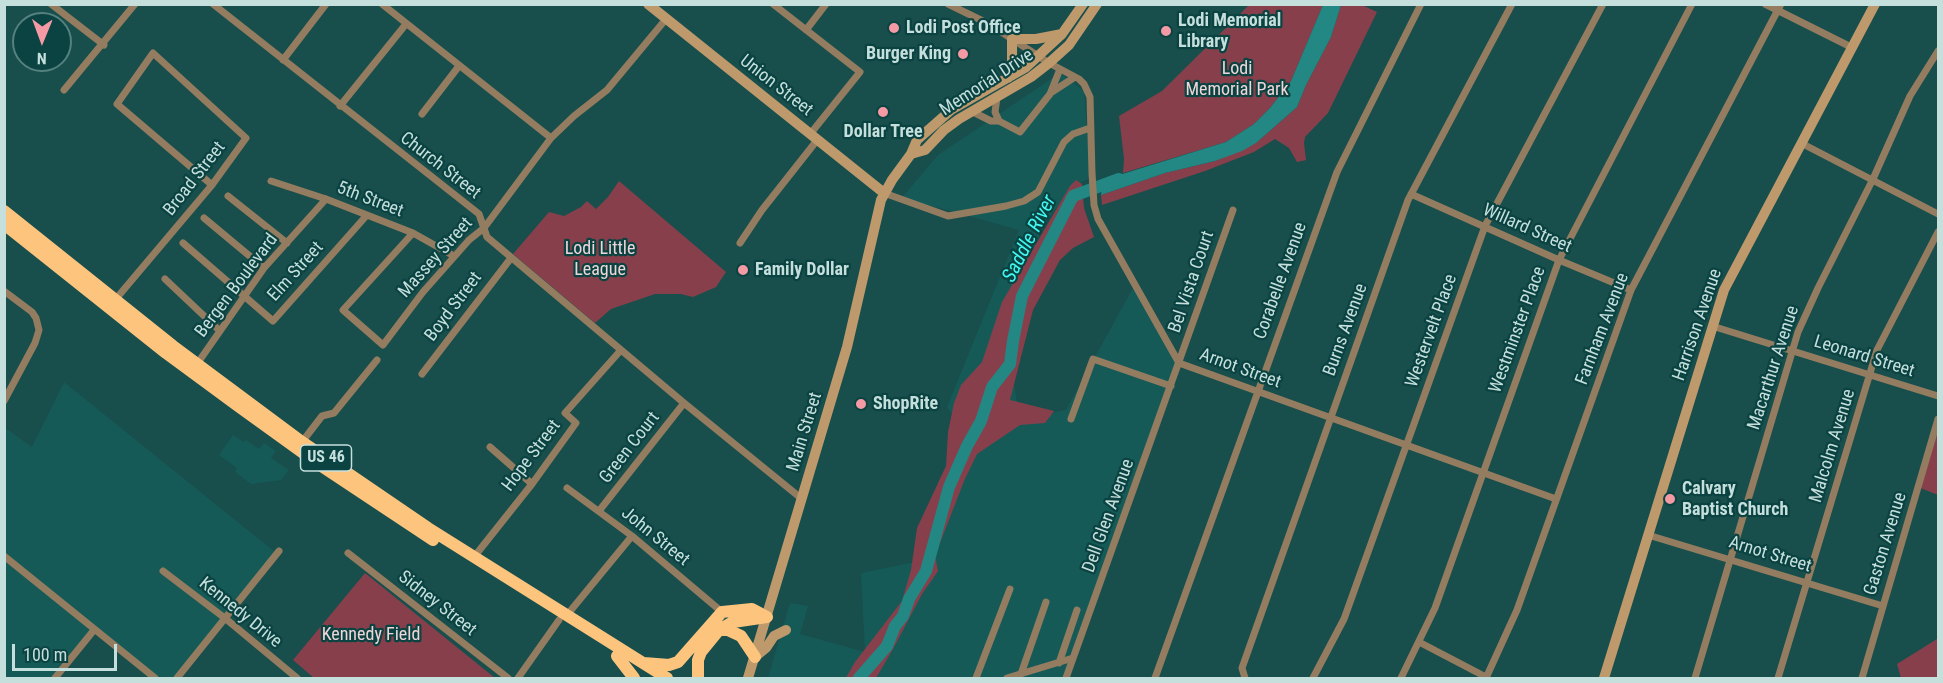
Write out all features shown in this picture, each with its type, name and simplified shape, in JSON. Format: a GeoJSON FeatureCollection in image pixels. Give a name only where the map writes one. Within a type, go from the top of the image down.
{"type":"FeatureCollection","features":[{"type":"Feature","properties":{"kind":"highway","name":"US 46"},"geometry":{"type":"LineString","coordinates":[[4,211],[197,364],[302,442],[652,678]]}},
{"type":"Feature","properties":{"kind":"highway","name":"US 46"},"geometry":{"type":"LineString","coordinates":[[4,224],[166,353],[307,456],[405,522],[666,678]]}},
{"type":"Feature","properties":{"kind":"highway"},"geometry":{"type":"LineString","coordinates":[[643,663],[669,665],[678,662],[722,612],[752,609],[767,617]]}},
{"type":"Feature","properties":{"kind":"highway"},"geometry":{"type":"LineString","coordinates":[[698,678],[698,660],[701,652],[719,630],[733,622],[767,617]]}},
{"type":"Feature","properties":{"kind":"highway"},"geometry":{"type":"LineString","coordinates":[[719,630],[728,630],[741,636],[755,657]]}},
{"type":"Feature","properties":{"kind":"highway"},"geometry":{"type":"LineString","coordinates":[[617,656],[634,678]]}},
{"type":"Feature","properties":{"kind":"main road","name":"Union Street"},"geometry":{"type":"LineString","coordinates":[[648,4],[884,193]]}},
{"type":"Feature","properties":{"kind":"main road","name":"Memorial Drive"},"geometry":{"type":"LineString","coordinates":[[911,154],[925,150],[944,130],[1031,77],[1083,4]]}},
{"type":"Feature","properties":{"kind":"main road","name":"Memorial Drive"},"geometry":{"type":"LineString","coordinates":[[884,193],[911,154],[917,140],[936,122],[964,102],[1069,45],[1097,4]]}},
{"type":"Feature","properties":{"kind":"main road","name":"Harrison Avenue"},"geometry":{"type":"LineString","coordinates":[[1604,678],[1724,290],[1875,4]]}},
{"type":"Feature","properties":{"kind":"main road"},"geometry":{"type":"LineString","coordinates":[[1008,78],[1012,68],[1012,39],[1036,39],[1062,34]]}},
{"type":"Feature","properties":{"kind":"main road","name":"Main Street"},"geometry":{"type":"LineString","coordinates":[[748,678],[847,347],[873,229],[884,193]]}},
{"type":"Feature","properties":{"kind":"main road"},"geometry":{"type":"LineString","coordinates":[[755,657],[766,648],[774,636],[786,630]]}},
{"type":"Feature","properties":{"kind":"street"},"geometry":{"type":"LineString","coordinates":[[51,4],[104,45]]}},
{"type":"Feature","properties":{"kind":"street"},"geometry":{"type":"LineString","coordinates":[[64,90],[104,45],[135,4]]}},
{"type":"Feature","properties":{"kind":"street","name":"Church Street"},"geometry":{"type":"LineString","coordinates":[[213,4],[478,214],[487,237],[802,499]]}},
{"type":"Feature","properties":{"kind":"street"},"geometry":{"type":"LineString","coordinates":[[283,60],[326,4]]}},
{"type":"Feature","properties":{"kind":"street"},"geometry":{"type":"LineString","coordinates":[[382,4],[551,138]]}},
{"type":"Feature","properties":{"kind":"street"},"geometry":{"type":"LineString","coordinates":[[740,243],[860,72],[773,4]]}},
{"type":"Feature","properties":{"kind":"street"},"geometry":{"type":"LineString","coordinates":[[806,30],[826,4]]}},
{"type":"Feature","properties":{"kind":"street"},"geometry":{"type":"LineString","coordinates":[[948,4],[989,24],[1075,77],[1050,93]]}},
{"type":"Feature","properties":{"kind":"street","name":"Corabelle Avenue"},"geometry":{"type":"LineString","coordinates":[[1155,678],[1337,172],[1422,4]]}},
{"type":"Feature","properties":{"kind":"street","name":"Burns Avenue"},"geometry":{"type":"LineString","coordinates":[[1245,678],[1242,668],[1411,195],[1512,4]]}},
{"type":"Feature","properties":{"kind":"street","name":"Westervelt Place"},"geometry":{"type":"LineString","coordinates":[[1313,678],[1344,619],[1485,226],[1603,4]]}},
{"type":"Feature","properties":{"kind":"street","name":"Westminster Place"},"geometry":{"type":"LineString","coordinates":[[1401,678],[1435,608],[1559,260],[1692,4]]}},
{"type":"Feature","properties":{"kind":"street"},"geometry":{"type":"LineString","coordinates":[[1765,4],[1779,8],[1851,48]]}},
{"type":"Feature","properties":{"kind":"street","name":"Farnham Avenue"},"geometry":{"type":"LineString","coordinates":[[1486,678],[1517,610],[1632,290],[1779,8]]}},
{"type":"Feature","properties":{"kind":"street","name":"Massey Street"},"geometry":{"type":"LineString","coordinates":[[413,233],[343,310],[383,345],[454,256],[484,228],[551,138],[607,90],[666,19]]}},
{"type":"Feature","properties":{"kind":"street"},"geometry":{"type":"LineString","coordinates":[[340,106],[406,24]]}},
{"type":"Feature","properties":{"kind":"street","name":"Macarthur Avenue"},"geometry":{"type":"LineString","coordinates":[[1695,678],[1792,351],[1810,304],[1873,179],[1910,96],[1938,51]]}},
{"type":"Feature","properties":{"kind":"street","name":"Broad Street"},"geometry":{"type":"LineString","coordinates":[[115,300],[212,185],[246,138],[153,53],[117,104],[212,185]]}},
{"type":"Feature","properties":{"kind":"street"},"geometry":{"type":"LineString","coordinates":[[422,114],[459,66]]}},
{"type":"Feature","properties":{"kind":"street"},"geometry":{"type":"LineString","coordinates":[[973,112],[999,121],[1020,132],[1050,93],[1060,69]]}},
{"type":"Feature","properties":{"kind":"street","name":"Arnot Street"},"geometry":{"type":"LineString","coordinates":[[1075,77],[1084,84],[1090,97],[1094,205],[1098,219],[1179,363],[1556,499]]}},
{"type":"Feature","properties":{"kind":"street"},"geometry":{"type":"LineString","coordinates":[[997,98],[995,112],[999,121]]}},
{"type":"Feature","properties":{"kind":"street"},"geometry":{"type":"LineString","coordinates":[[884,193],[948,216],[1024,201],[1038,192],[1064,142],[1073,134],[1090,128]]}},
{"type":"Feature","properties":{"kind":"street"},"geometry":{"type":"LineString","coordinates":[[1801,143],[1938,214]]}},
{"type":"Feature","properties":{"kind":"street","name":"5th Street"},"geometry":{"type":"LineString","coordinates":[[271,181],[367,214],[413,233],[454,256]]}},
{"type":"Feature","properties":{"kind":"street","name":"Willard Street"},"geometry":{"type":"LineString","coordinates":[[1411,195],[1632,290]]}},
{"type":"Feature","properties":{"kind":"street"},"geometry":{"type":"LineString","coordinates":[[228,196],[287,243]]}},
{"type":"Feature","properties":{"kind":"street","name":"Bergen Boulevard"},"geometry":{"type":"LineString","coordinates":[[197,364],[264,268],[326,199]]}},
{"type":"Feature","properties":{"kind":"street","name":"Bel Vista Court"},"geometry":{"type":"LineString","coordinates":[[1179,363],[1233,210]]}},
{"type":"Feature","properties":{"kind":"street","name":"Elm Street"},"geometry":{"type":"LineString","coordinates":[[245,297],[273,321],[367,214]]}},
{"type":"Feature","properties":{"kind":"street"},"geometry":{"type":"LineString","coordinates":[[204,218],[264,268]]}},
{"type":"Feature","properties":{"kind":"street","name":"Malcolm Avenue"},"geometry":{"type":"LineString","coordinates":[[1778,678],[1877,350],[1938,232]]}},
{"type":"Feature","properties":{"kind":"street"},"geometry":{"type":"LineString","coordinates":[[183,243],[245,297]]}},
{"type":"Feature","properties":{"kind":"street","name":"Boyd Street"},"geometry":{"type":"LineString","coordinates":[[422,374],[511,258]]}},
{"type":"Feature","properties":{"kind":"street"},"geometry":{"type":"LineString","coordinates":[[165,279],[220,331]]}},
{"type":"Feature","properties":{"kind":"street"},"geometry":{"type":"LineString","coordinates":[[4,291],[32,312],[39,330],[35,343],[4,401]]}},
{"type":"Feature","properties":{"kind":"street","name":"Leonard Street"},"geometry":{"type":"LineString","coordinates":[[1712,326],[1938,396]]}},
{"type":"Feature","properties":{"kind":"street","name":"Hope Street"},"geometry":{"type":"LineString","coordinates":[[474,556],[532,484],[576,423],[565,413],[621,350]]}},
{"type":"Feature","properties":{"kind":"street"},"geometry":{"type":"LineString","coordinates":[[1071,419],[1094,359],[1171,386]]}},
{"type":"Feature","properties":{"kind":"street"},"geometry":{"type":"LineString","coordinates":[[302,442],[322,416],[334,413],[377,360]]}},
{"type":"Feature","properties":{"kind":"street","name":"Dell Glen Avenue"},"geometry":{"type":"LineString","coordinates":[[1066,678],[1179,363]]}},
{"type":"Feature","properties":{"kind":"street","name":"Green Court"},"geometry":{"type":"LineString","coordinates":[[599,511],[684,403]]}},
{"type":"Feature","properties":{"kind":"street","name":"Gaston Avenue"},"geometry":{"type":"LineString","coordinates":[[1862,678],[1938,419]]}},
{"type":"Feature","properties":{"kind":"street"},"geometry":{"type":"LineString","coordinates":[[490,447],[532,484]]}},
{"type":"Feature","properties":{"kind":"street","name":"John Street"},"geometry":{"type":"LineString","coordinates":[[567,488],[632,536],[722,612]]}},
{"type":"Feature","properties":{"kind":"street","name":"Arnot Street"},"geometry":{"type":"LineString","coordinates":[[1648,535],[1883,606]]}},
{"type":"Feature","properties":{"kind":"street"},"geometry":{"type":"LineString","coordinates":[[518,678],[563,618],[632,536]]}},
{"type":"Feature","properties":{"kind":"street"},"geometry":{"type":"LineString","coordinates":[[177,678],[279,550]]}},
{"type":"Feature","properties":{"kind":"street","name":"Sidney Street"},"geometry":{"type":"LineString","coordinates":[[348,553],[508,678]]}},
{"type":"Feature","properties":{"kind":"street"},"geometry":{"type":"LineString","coordinates":[[4,556],[155,678]]}},
{"type":"Feature","properties":{"kind":"street","name":"Kennedy Drive"},"geometry":{"type":"LineString","coordinates":[[163,571],[226,619],[297,678]]}},
{"type":"Feature","properties":{"kind":"street"},"geometry":{"type":"LineString","coordinates":[[976,678],[1010,589]]}},
{"type":"Feature","properties":{"kind":"street"},"geometry":{"type":"LineString","coordinates":[[1021,674],[1046,602]]}},
{"type":"Feature","properties":{"kind":"street"},"geometry":{"type":"LineString","coordinates":[[1059,663],[1077,610]]}},
{"type":"Feature","properties":{"kind":"street"},"geometry":{"type":"LineString","coordinates":[[56,678],[94,630]]}},
{"type":"Feature","properties":{"kind":"street"},"geometry":{"type":"LineString","coordinates":[[1419,642],[1486,678]]}},
{"type":"Feature","properties":{"kind":"street"},"geometry":{"type":"LineString","coordinates":[[1007,678],[1073,658]]}},
{"type":"Feature","properties":{"kind":"shaded area","name":"Saddle River"},"geometry":{"type":"Polygon","coordinates":[[[1323,5],[1341,5],[1331,37],[1297,107],[1256,143],[1215,161],[1165,173],[1101,195],[1103,180],[1226,142],[1254,124],[1291,81],[1323,5]]]}},
{"type":"Feature","properties":{"kind":"shaded area"},"geometry":{"type":"Polygon","coordinates":[[[1060,73],[1084,91],[1091,178],[1074,185],[1043,225],[1004,328],[1020,419],[1066,410],[1134,286],[1180,366],[1068,678],[768,678],[790,603],[808,606],[800,634],[865,652],[861,573],[920,561],[964,431],[947,407],[1019,230],[940,208],[899,201],[938,155],[1060,73]]]}},
{"type":"Feature","properties":{"kind":"shaded area"},"geometry":{"type":"Polygon","coordinates":[[[64,382],[275,552],[177,678],[153,678],[94,632],[52,678],[5,678],[4,427],[32,447],[64,382]]]}},
{"type":"Feature","properties":{"kind":"shaded area"},"geometry":{"type":"Polygon","coordinates":[[[233,435],[259,449],[264,443],[276,451],[271,458],[289,470],[281,480],[251,484],[235,472],[237,468],[219,455],[233,435]]]}},
{"type":"Feature","properties":{"kind":"green space","name":"Lodi Memorial Park"},"geometry":{"type":"Polygon","coordinates":[[[1249,5],[1323,5],[1291,81],[1254,124],[1226,142],[1123,173],[1124,159],[1119,116],[1162,91],[1249,5]]]}},
{"type":"Feature","properties":{"kind":"green space"},"geometry":{"type":"Polygon","coordinates":[[[1341,5],[1362,5],[1377,12],[1328,113],[1305,137],[1306,160],[1297,162],[1289,148],[1275,139],[1254,152],[1205,171],[1102,205],[1101,195],[1165,173],[1215,161],[1256,143],[1297,107],[1331,37],[1341,5]]]}},
{"type":"Feature","properties":{"kind":"green space"},"geometry":{"type":"Polygon","coordinates":[[[1076,180],[1082,184],[1084,208],[1094,237],[1073,248],[1060,260],[1033,310],[1010,400],[1054,411],[1045,423],[1020,425],[977,454],[935,556],[938,571],[922,594],[893,649],[876,678],[846,678],[855,662],[902,601],[911,570],[917,528],[946,466],[948,432],[954,403],[961,385],[982,362],[1002,302],[1070,186],[1076,180]]]}},
{"type":"Feature","properties":{"kind":"green space","name":"Lodi Little League"},"geometry":{"type":"Polygon","coordinates":[[[619,181],[726,272],[716,287],[693,297],[681,294],[655,294],[611,309],[595,323],[513,254],[549,212],[564,216],[587,201],[596,209],[619,181]]]}},
{"type":"Feature","properties":{"kind":"green space"},"geometry":{"type":"Polygon","coordinates":[[[1938,421],[1938,495],[1918,487],[1938,421]]]}},
{"type":"Feature","properties":{"kind":"green space","name":"Kennedy Field"},"geometry":{"type":"Polygon","coordinates":[[[365,573],[495,678],[314,678],[293,660],[365,573]]]}},
{"type":"Feature","properties":{"kind":"green space"},"geometry":{"type":"Polygon","coordinates":[[[1938,630],[1938,678],[1901,678],[1897,664],[1937,639],[1938,630]]]}},
{"type":"Feature","properties":{"kind":"waterway","name":"Saddle River"},"geometry":{"type":"LineString","coordinates":[[859,678],[887,646],[909,599],[926,571],[949,487],[981,421],[992,387],[1010,364],[1022,296],[1073,196],[1119,179]]}},
{"type":"Feature","properties":{"kind":"place","name":"Lodi Post Office"},"geometry":{"type":"Point","coordinates":[894,28]}},
{"type":"Feature","properties":{"kind":"place","name":"Lodi Memorial Library"},"geometry":{"type":"Point","coordinates":[1166,31]}},
{"type":"Feature","properties":{"kind":"place","name":"Burger King"},"geometry":{"type":"Point","coordinates":[963,54]}},
{"type":"Feature","properties":{"kind":"place","name":"Dollar Tree"},"geometry":{"type":"Point","coordinates":[883,112]}},
{"type":"Feature","properties":{"kind":"place","name":"Family Dollar"},"geometry":{"type":"Point","coordinates":[743,270]}},
{"type":"Feature","properties":{"kind":"place","name":"ShopRite"},"geometry":{"type":"Point","coordinates":[861,404]}},
{"type":"Feature","properties":{"kind":"place","name":"Calvary Baptist Church"},"geometry":{"type":"Point","coordinates":[1670,499]}}]}
